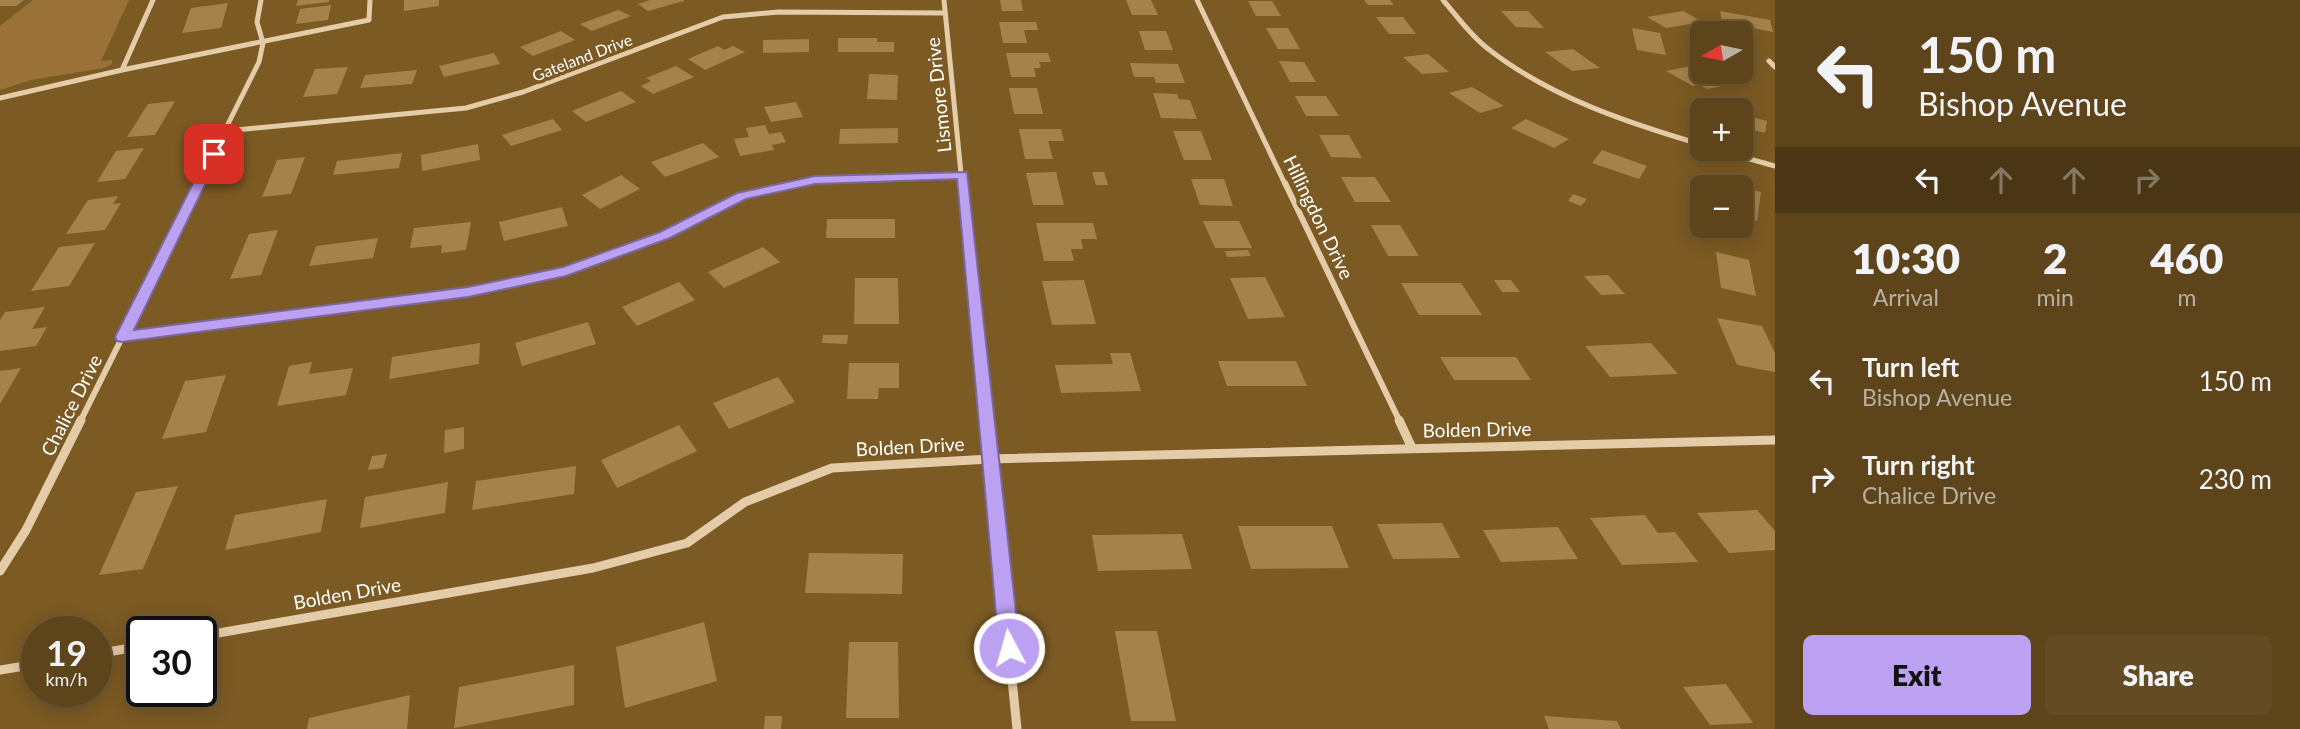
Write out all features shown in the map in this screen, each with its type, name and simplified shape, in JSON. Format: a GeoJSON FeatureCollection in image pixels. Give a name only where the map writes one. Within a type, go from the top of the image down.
{"type":"FeatureCollection","features":[{"type":"Feature","properties":{"kind":"street"},"geometry":{"type":"LineString","coordinates":[[122,70],[153,0]]}},
{"type":"Feature","properties":{"kind":"street","name":"Chalice Drive"},"geometry":{"type":"LineString","coordinates":[[0,571],[26,530],[260,62],[263,43],[257,22],[261,0]]}},
{"type":"Feature","properties":{"kind":"street"},"geometry":{"type":"LineString","coordinates":[[0,98],[122,70],[369,20],[370,0]]}},
{"type":"Feature","properties":{"kind":"street","name":"Lismore Drive"},"geometry":{"type":"LineString","coordinates":[[944,0],[1017,729]]}},
{"type":"Feature","properties":{"kind":"street","name":"Hillingdon Drive"},"geometry":{"type":"LineString","coordinates":[[1197,0],[1412,449]]}},
{"type":"Feature","properties":{"kind":"street"},"geometry":{"type":"LineString","coordinates":[[1443,0],[1485,46],[1549,89],[1634,125],[1690,141]]}},
{"type":"Feature","properties":{"kind":"street","name":"Gateland Drive"},"geometry":{"type":"LineString","coordinates":[[225,131],[466,108],[523,92],[723,17],[778,12],[945,13]]}},
{"type":"Feature","properties":{"kind":"street"},"geometry":{"type":"LineString","coordinates":[[1769,61],[1775,67]]}},
{"type":"Feature","properties":{"kind":"street"},"geometry":{"type":"LineString","coordinates":[[1753,160],[1775,166]]}},
{"type":"Feature","properties":{"kind":"street"},"geometry":{"type":"LineString","coordinates":[[122,337],[468,292],[566,271],[665,235],[742,195],[815,180],[963,175]]}},
{"type":"Feature","properties":{"kind":"street","name":"Bolden Drive"},"geometry":{"type":"LineString","coordinates":[[217,633],[593,568],[687,543],[745,502],[832,468],[990,459],[1775,440]]}},
{"type":"Feature","properties":{"kind":"street"},"geometry":{"type":"LineString","coordinates":[[0,670],[21,667]]}},
{"type":"Feature","properties":{"kind":"shaded area"},"geometry":{"type":"Polygon","coordinates":[[[33,0],[129,0],[101,61],[112,60],[112,64],[104,68],[31,80],[0,90],[0,26],[33,0]]]}},
{"type":"Feature","properties":{"kind":"building"},"geometry":{"type":"Polygon","coordinates":[[[0,0],[24,0],[16,6],[0,6],[0,0]]]}},
{"type":"Feature","properties":{"kind":"building"},"geometry":{"type":"Polygon","coordinates":[[[298,0],[329,0],[329,2],[296,6],[298,0]]]}},
{"type":"Feature","properties":{"kind":"building"},"geometry":{"type":"Polygon","coordinates":[[[404,0],[439,0],[439,6],[404,11],[404,0]]]}},
{"type":"Feature","properties":{"kind":"building"},"geometry":{"type":"Polygon","coordinates":[[[650,0],[684,1],[648,11],[638,4],[650,0]]]}},
{"type":"Feature","properties":{"kind":"building"},"geometry":{"type":"Polygon","coordinates":[[[1000,0],[1021,0],[1023,11],[1002,11],[1000,0]]]}},
{"type":"Feature","properties":{"kind":"building"},"geometry":{"type":"Polygon","coordinates":[[[1126,0],[1151,0],[1158,15],[1132,15],[1126,0]]]}},
{"type":"Feature","properties":{"kind":"building"},"geometry":{"type":"Polygon","coordinates":[[[1364,0],[1390,0],[1394,5],[1368,5],[1364,0]]]}},
{"type":"Feature","properties":{"kind":"building"},"geometry":{"type":"Polygon","coordinates":[[[1248,1],[1272,1],[1281,16],[1256,16],[1248,1]]]}},
{"type":"Feature","properties":{"kind":"building"},"geometry":{"type":"Polygon","coordinates":[[[228,3],[221,28],[182,33],[191,8],[228,3]]]}},
{"type":"Feature","properties":{"kind":"building"},"geometry":{"type":"Polygon","coordinates":[[[331,5],[328,20],[296,24],[300,9],[331,5]]]}},
{"type":"Feature","properties":{"kind":"building"},"geometry":{"type":"Polygon","coordinates":[[[618,10],[631,16],[592,31],[580,24],[618,10]]]}},
{"type":"Feature","properties":{"kind":"building"},"geometry":{"type":"Polygon","coordinates":[[[1501,11],[1528,11],[1544,28],[1516,27],[1501,11]]]}},
{"type":"Feature","properties":{"kind":"building"},"geometry":{"type":"Polygon","coordinates":[[[1683,11],[1701,21],[1690,21],[1690,24],[1666,28],[1647,17],[1683,11]]]}},
{"type":"Feature","properties":{"kind":"building"},"geometry":{"type":"Polygon","coordinates":[[[1720,11],[1770,20],[1773,32],[1754,28],[1754,21],[1722,21],[1720,11]]]}},
{"type":"Feature","properties":{"kind":"building"},"geometry":{"type":"Polygon","coordinates":[[[1376,17],[1403,17],[1416,34],[1389,34],[1376,17]]]}},
{"type":"Feature","properties":{"kind":"building"},"geometry":{"type":"Polygon","coordinates":[[[999,22],[1036,22],[1038,30],[1024,30],[1027,43],[1003,43],[999,22]]]}},
{"type":"Feature","properties":{"kind":"building"},"geometry":{"type":"Polygon","coordinates":[[[1266,28],[1288,28],[1300,49],[1278,49],[1266,28]]]}},
{"type":"Feature","properties":{"kind":"building"},"geometry":{"type":"Polygon","coordinates":[[[1632,28],[1660,33],[1666,55],[1637,50],[1632,28]]]}},
{"type":"Feature","properties":{"kind":"building"},"geometry":{"type":"Polygon","coordinates":[[[561,31],[575,40],[533,56],[520,47],[561,31]]]}},
{"type":"Feature","properties":{"kind":"building"},"geometry":{"type":"Polygon","coordinates":[[[1139,31],[1166,31],[1173,50],[1145,50],[1139,31]]]}},
{"type":"Feature","properties":{"kind":"building"},"geometry":{"type":"Polygon","coordinates":[[[838,38],[877,38],[877,42],[894,42],[894,52],[838,52],[838,38]]]}},
{"type":"Feature","properties":{"kind":"building"},"geometry":{"type":"Polygon","coordinates":[[[809,39],[809,52],[763,53],[763,40],[809,39]]]}},
{"type":"Feature","properties":{"kind":"building"},"geometry":{"type":"Polygon","coordinates":[[[718,46],[724,50],[733,46],[745,52],[705,70],[688,59],[718,46]]]}},
{"type":"Feature","properties":{"kind":"building"},"geometry":{"type":"Polygon","coordinates":[[[1573,49],[1600,68],[1572,71],[1545,52],[1573,49]]]}},
{"type":"Feature","properties":{"kind":"building"},"geometry":{"type":"Polygon","coordinates":[[[494,53],[500,64],[444,77],[439,66],[494,53]]]}},
{"type":"Feature","properties":{"kind":"building"},"geometry":{"type":"Polygon","coordinates":[[[1006,53],[1048,53],[1051,62],[1039,62],[1041,68],[1034,68],[1036,77],[1011,77],[1006,53]]]}},
{"type":"Feature","properties":{"kind":"building"},"geometry":{"type":"Polygon","coordinates":[[[1428,54],[1449,72],[1422,74],[1403,57],[1428,54]]]}},
{"type":"Feature","properties":{"kind":"building"},"geometry":{"type":"Polygon","coordinates":[[[1279,61],[1304,62],[1316,82],[1290,82],[1279,61]]]}},
{"type":"Feature","properties":{"kind":"building"},"geometry":{"type":"Polygon","coordinates":[[[1130,63],[1178,64],[1185,83],[1156,83],[1154,77],[1134,77],[1130,63]]]}},
{"type":"Feature","properties":{"kind":"building"},"geometry":{"type":"Polygon","coordinates":[[[676,66],[694,77],[653,94],[641,86],[651,81],[646,78],[676,66]]]}},
{"type":"Feature","properties":{"kind":"building"},"geometry":{"type":"Polygon","coordinates":[[[1690,66],[1690,84],[1727,85],[1707,89],[1700,85],[1693,86],[1666,71],[1690,66]]]}},
{"type":"Feature","properties":{"kind":"building"},"geometry":{"type":"Polygon","coordinates":[[[348,67],[337,94],[303,97],[315,69],[348,67]]]}},
{"type":"Feature","properties":{"kind":"building"},"geometry":{"type":"Polygon","coordinates":[[[417,70],[412,84],[360,88],[365,75],[417,70]]]}},
{"type":"Feature","properties":{"kind":"building"},"geometry":{"type":"Polygon","coordinates":[[[869,74],[898,75],[897,100],[867,99],[869,74]]]}},
{"type":"Feature","properties":{"kind":"building"},"geometry":{"type":"Polygon","coordinates":[[[1472,87],[1504,106],[1480,113],[1449,93],[1472,87]]]}},
{"type":"Feature","properties":{"kind":"building"},"geometry":{"type":"Polygon","coordinates":[[[1009,88],[1037,88],[1043,114],[1014,114],[1009,88]]]}},
{"type":"Feature","properties":{"kind":"building"},"geometry":{"type":"Polygon","coordinates":[[[621,91],[636,102],[586,122],[572,111],[621,91]]]}},
{"type":"Feature","properties":{"kind":"building"},"geometry":{"type":"Polygon","coordinates":[[[1153,93],[1177,94],[1179,99],[1190,100],[1197,119],[1161,118],[1153,93]]]}},
{"type":"Feature","properties":{"kind":"building"},"geometry":{"type":"Polygon","coordinates":[[[1295,96],[1326,96],[1339,116],[1306,116],[1295,96]]]}},
{"type":"Feature","properties":{"kind":"building"},"geometry":{"type":"Polygon","coordinates":[[[175,101],[155,135],[127,137],[148,104],[175,101]]]}},
{"type":"Feature","properties":{"kind":"building"},"geometry":{"type":"Polygon","coordinates":[[[796,102],[803,117],[771,122],[764,107],[796,102]]]}},
{"type":"Feature","properties":{"kind":"building"},"geometry":{"type":"Polygon","coordinates":[[[1753,117],[1767,121],[1765,133],[1753,130],[1753,117]]]}},
{"type":"Feature","properties":{"kind":"building"},"geometry":{"type":"Polygon","coordinates":[[[553,119],[562,130],[511,146],[502,135],[553,119]]]}},
{"type":"Feature","properties":{"kind":"building"},"geometry":{"type":"Polygon","coordinates":[[[1526,119],[1569,139],[1554,148],[1511,128],[1526,119]]]}},
{"type":"Feature","properties":{"kind":"building"},"geometry":{"type":"Polygon","coordinates":[[[765,125],[769,134],[781,132],[786,142],[772,145],[774,150],[740,156],[734,139],[749,137],[746,128],[765,125]]]}},
{"type":"Feature","properties":{"kind":"building"},"geometry":{"type":"Polygon","coordinates":[[[898,128],[898,143],[839,144],[840,129],[898,128]]]}},
{"type":"Feature","properties":{"kind":"building"},"geometry":{"type":"Polygon","coordinates":[[[1019,129],[1061,129],[1064,141],[1048,141],[1053,159],[1025,159],[1019,129]]]}},
{"type":"Feature","properties":{"kind":"building"},"geometry":{"type":"Polygon","coordinates":[[[1173,131],[1201,131],[1212,160],[1184,160],[1173,131]]]}},
{"type":"Feature","properties":{"kind":"building"},"geometry":{"type":"Polygon","coordinates":[[[1319,135],[1349,135],[1362,158],[1331,157],[1319,135]]]}},
{"type":"Feature","properties":{"kind":"building"},"geometry":{"type":"Polygon","coordinates":[[[703,143],[719,157],[665,177],[651,162],[703,143]]]}},
{"type":"Feature","properties":{"kind":"building"},"geometry":{"type":"Polygon","coordinates":[[[478,144],[480,160],[422,171],[421,155],[478,144]]]}},
{"type":"Feature","properties":{"kind":"building"},"geometry":{"type":"Polygon","coordinates":[[[144,148],[125,179],[97,182],[116,151],[144,148]]]}},
{"type":"Feature","properties":{"kind":"building"},"geometry":{"type":"Polygon","coordinates":[[[1602,150],[1647,166],[1639,179],[1592,163],[1602,150]]]}},
{"type":"Feature","properties":{"kind":"building"},"geometry":{"type":"Polygon","coordinates":[[[402,153],[399,168],[333,175],[337,161],[402,153]]]}},
{"type":"Feature","properties":{"kind":"building"},"geometry":{"type":"Polygon","coordinates":[[[305,157],[291,194],[262,197],[277,160],[305,157]]]}},
{"type":"Feature","properties":{"kind":"building"},"geometry":{"type":"Polygon","coordinates":[[[1056,172],[1064,205],[1033,205],[1026,173],[1056,172]]]}},
{"type":"Feature","properties":{"kind":"building"},"geometry":{"type":"Polygon","coordinates":[[[1092,172],[1104,172],[1108,185],[1096,185],[1092,172]]]}},
{"type":"Feature","properties":{"kind":"building"},"geometry":{"type":"Polygon","coordinates":[[[621,175],[640,189],[600,209],[582,195],[621,175]]]}},
{"type":"Feature","properties":{"kind":"building"},"geometry":{"type":"Polygon","coordinates":[[[1341,177],[1375,177],[1391,202],[1355,202],[1341,177]]]}},
{"type":"Feature","properties":{"kind":"building"},"geometry":{"type":"Polygon","coordinates":[[[1191,179],[1224,179],[1233,206],[1200,205],[1191,179]]]}},
{"type":"Feature","properties":{"kind":"building"},"geometry":{"type":"Polygon","coordinates":[[[1753,190],[1761,192],[1757,221],[1753,220],[1753,190]]]}},
{"type":"Feature","properties":{"kind":"building"},"geometry":{"type":"Polygon","coordinates":[[[1573,194],[1587,199],[1581,206],[1568,201],[1573,194]]]}},
{"type":"Feature","properties":{"kind":"building"},"geometry":{"type":"Polygon","coordinates":[[[118,196],[113,204],[121,203],[105,230],[66,234],[88,200],[118,196]]]}},
{"type":"Feature","properties":{"kind":"building"},"geometry":{"type":"Polygon","coordinates":[[[562,207],[568,226],[504,241],[499,222],[562,207]]]}},
{"type":"Feature","properties":{"kind":"building"},"geometry":{"type":"Polygon","coordinates":[[[827,219],[895,219],[895,238],[826,238],[827,219]]]}},
{"type":"Feature","properties":{"kind":"building"},"geometry":{"type":"Polygon","coordinates":[[[1203,221],[1239,221],[1252,248],[1215,248],[1203,221]]]}},
{"type":"Feature","properties":{"kind":"building"},"geometry":{"type":"Polygon","coordinates":[[[471,222],[466,250],[441,253],[442,245],[410,248],[414,228],[471,222]]]}},
{"type":"Feature","properties":{"kind":"building"},"geometry":{"type":"Polygon","coordinates":[[[1036,223],[1093,223],[1097,239],[1081,239],[1083,249],[1071,249],[1074,261],[1044,261],[1036,223]]]}},
{"type":"Feature","properties":{"kind":"building"},"geometry":{"type":"Polygon","coordinates":[[[1371,225],[1400,225],[1419,256],[1388,256],[1371,225]]]}},
{"type":"Feature","properties":{"kind":"building"},"geometry":{"type":"Polygon","coordinates":[[[278,230],[261,275],[230,279],[249,234],[278,230]]]}},
{"type":"Feature","properties":{"kind":"building"},"geometry":{"type":"Polygon","coordinates":[[[378,238],[373,258],[309,266],[316,246],[378,238]]]}},
{"type":"Feature","properties":{"kind":"building"},"geometry":{"type":"Polygon","coordinates":[[[95,243],[69,286],[31,291],[59,247],[95,243]]]}},
{"type":"Feature","properties":{"kind":"building"},"geometry":{"type":"Polygon","coordinates":[[[763,247],[780,262],[724,288],[708,272],[763,247]]]}},
{"type":"Feature","properties":{"kind":"building"},"geometry":{"type":"Polygon","coordinates":[[[1248,250],[1251,256],[1227,257],[1225,251],[1248,250]]]}},
{"type":"Feature","properties":{"kind":"building"},"geometry":{"type":"Polygon","coordinates":[[[1716,252],[1749,260],[1756,296],[1721,288],[1716,252]]]}},
{"type":"Feature","properties":{"kind":"building"},"geometry":{"type":"Polygon","coordinates":[[[1608,275],[1625,294],[1601,295],[1584,276],[1608,275]]]}},
{"type":"Feature","properties":{"kind":"building"},"geometry":{"type":"Polygon","coordinates":[[[1265,277],[1285,317],[1248,319],[1230,278],[1265,277]]]}},
{"type":"Feature","properties":{"kind":"building"},"geometry":{"type":"Polygon","coordinates":[[[855,278],[898,278],[899,324],[854,324],[855,278]]]}},
{"type":"Feature","properties":{"kind":"building"},"geometry":{"type":"Polygon","coordinates":[[[1084,280],[1096,324],[1052,325],[1042,281],[1084,280]]]}},
{"type":"Feature","properties":{"kind":"building"},"geometry":{"type":"Polygon","coordinates":[[[1494,280],[1511,280],[1520,292],[1502,292],[1494,280]]]}},
{"type":"Feature","properties":{"kind":"building"},"geometry":{"type":"Polygon","coordinates":[[[679,282],[695,300],[637,326],[622,307],[679,282]]]}},
{"type":"Feature","properties":{"kind":"building"},"geometry":{"type":"Polygon","coordinates":[[[1401,283],[1461,283],[1482,315],[1419,315],[1401,283]]]}},
{"type":"Feature","properties":{"kind":"building"},"geometry":{"type":"Polygon","coordinates":[[[45,307],[32,329],[47,327],[36,346],[0,351],[0,320],[5,312],[45,307]]]}},
{"type":"Feature","properties":{"kind":"building"},"geometry":{"type":"Polygon","coordinates":[[[1717,318],[1762,326],[1775,353],[1775,372],[1737,365],[1717,318]]]}},
{"type":"Feature","properties":{"kind":"building"},"geometry":{"type":"Polygon","coordinates":[[[588,322],[596,344],[522,366],[515,343],[588,322]]]}},
{"type":"Feature","properties":{"kind":"building"},"geometry":{"type":"Polygon","coordinates":[[[823,335],[848,335],[847,344],[822,343],[823,335]]]}},
{"type":"Feature","properties":{"kind":"building"},"geometry":{"type":"Polygon","coordinates":[[[480,343],[479,364],[389,379],[392,357],[480,343]]]}},
{"type":"Feature","properties":{"kind":"building"},"geometry":{"type":"Polygon","coordinates":[[[1651,343],[1678,374],[1610,377],[1585,346],[1651,343]]]}},
{"type":"Feature","properties":{"kind":"building"},"geometry":{"type":"Polygon","coordinates":[[[1110,353],[1130,353],[1141,391],[1061,393],[1055,365],[1113,364],[1110,353]]]}},
{"type":"Feature","properties":{"kind":"building"},"geometry":{"type":"Polygon","coordinates":[[[1440,357],[1516,357],[1531,380],[1454,380],[1440,357]]]}},
{"type":"Feature","properties":{"kind":"building"},"geometry":{"type":"Polygon","coordinates":[[[1218,361],[1296,361],[1307,386],[1227,386],[1218,361]]]}},
{"type":"Feature","properties":{"kind":"building"},"geometry":{"type":"Polygon","coordinates":[[[312,362],[309,374],[353,368],[346,395],[277,406],[289,366],[312,362]]]}},
{"type":"Feature","properties":{"kind":"building"},"geometry":{"type":"Polygon","coordinates":[[[849,363],[899,363],[899,388],[879,388],[878,399],[847,399],[849,363]]]}},
{"type":"Feature","properties":{"kind":"building"},"geometry":{"type":"Polygon","coordinates":[[[21,368],[0,404],[0,371],[21,368]]]}},
{"type":"Feature","properties":{"kind":"building"},"geometry":{"type":"Polygon","coordinates":[[[226,375],[206,432],[162,439],[185,381],[226,375]]]}},
{"type":"Feature","properties":{"kind":"building"},"geometry":{"type":"Polygon","coordinates":[[[778,377],[795,402],[729,429],[713,403],[778,377]]]}},
{"type":"Feature","properties":{"kind":"building"},"geometry":{"type":"Polygon","coordinates":[[[679,425],[697,451],[617,488],[601,460],[679,425]]]}},
{"type":"Feature","properties":{"kind":"building"},"geometry":{"type":"Polygon","coordinates":[[[464,427],[464,449],[444,453],[445,430],[464,427]]]}},
{"type":"Feature","properties":{"kind":"building"},"geometry":{"type":"Polygon","coordinates":[[[387,454],[383,468],[368,470],[372,456],[387,454]]]}},
{"type":"Feature","properties":{"kind":"building"},"geometry":{"type":"Polygon","coordinates":[[[576,466],[574,494],[472,510],[476,481],[576,466]]]}},
{"type":"Feature","properties":{"kind":"building"},"geometry":{"type":"Polygon","coordinates":[[[448,482],[445,513],[360,528],[365,497],[448,482]]]}},
{"type":"Feature","properties":{"kind":"building"},"geometry":{"type":"Polygon","coordinates":[[[178,486],[143,569],[99,575],[136,492],[178,486]]]}},
{"type":"Feature","properties":{"kind":"building"},"geometry":{"type":"Polygon","coordinates":[[[327,499],[321,532],[225,550],[235,515],[327,499]]]}},
{"type":"Feature","properties":{"kind":"building"},"geometry":{"type":"Polygon","coordinates":[[[1757,510],[1775,531],[1775,550],[1729,553],[1697,513],[1757,510]]]}},
{"type":"Feature","properties":{"kind":"building"},"geometry":{"type":"Polygon","coordinates":[[[1645,515],[1658,533],[1675,532],[1698,562],[1622,565],[1590,518],[1645,515]]]}},
{"type":"Feature","properties":{"kind":"building"},"geometry":{"type":"Polygon","coordinates":[[[1442,523],[1460,558],[1393,559],[1377,524],[1442,523]]]}},
{"type":"Feature","properties":{"kind":"building"},"geometry":{"type":"Polygon","coordinates":[[[1238,526],[1332,526],[1349,568],[1251,569],[1238,526]]]}},
{"type":"Feature","properties":{"kind":"building"},"geometry":{"type":"Polygon","coordinates":[[[1558,527],[1578,559],[1501,562],[1483,530],[1558,527]]]}},
{"type":"Feature","properties":{"kind":"building"},"geometry":{"type":"Polygon","coordinates":[[[1182,534],[1192,569],[1098,571],[1092,535],[1182,534]]]}},
{"type":"Feature","properties":{"kind":"building"},"geometry":{"type":"Polygon","coordinates":[[[809,553],[903,554],[902,594],[805,593],[809,553]]]}},
{"type":"Feature","properties":{"kind":"building"},"geometry":{"type":"Polygon","coordinates":[[[704,622],[717,681],[625,708],[616,647],[704,622]]]}},
{"type":"Feature","properties":{"kind":"building"},"geometry":{"type":"Polygon","coordinates":[[[1115,631],[1157,631],[1176,721],[1131,721],[1115,631]]]}},
{"type":"Feature","properties":{"kind":"building"},"geometry":{"type":"Polygon","coordinates":[[[849,642],[898,642],[899,718],[846,718],[849,642]]]}},
{"type":"Feature","properties":{"kind":"building"},"geometry":{"type":"Polygon","coordinates":[[[574,665],[574,705],[454,728],[459,687],[574,665]]]}},
{"type":"Feature","properties":{"kind":"building"},"geometry":{"type":"Polygon","coordinates":[[[1726,684],[1753,723],[1710,725],[1683,687],[1726,684]]]}},
{"type":"Feature","properties":{"kind":"building"},"geometry":{"type":"Polygon","coordinates":[[[410,695],[407,729],[307,729],[309,718],[410,695]]]}},
{"type":"Feature","properties":{"kind":"building"},"geometry":{"type":"Polygon","coordinates":[[[765,716],[782,716],[781,729],[764,729],[765,716]]]}},
{"type":"Feature","properties":{"kind":"building"},"geometry":{"type":"Polygon","coordinates":[[[1544,716],[1617,721],[1621,729],[1549,729],[1544,716]]]}},
{"type":"Feature","properties":{"kind":"route"},"geometry":{"type":"LineString","coordinates":[[214,154],[122,337],[468,292],[566,271],[665,235],[742,195],[815,180],[963,175],[1009,648]]}}]}
